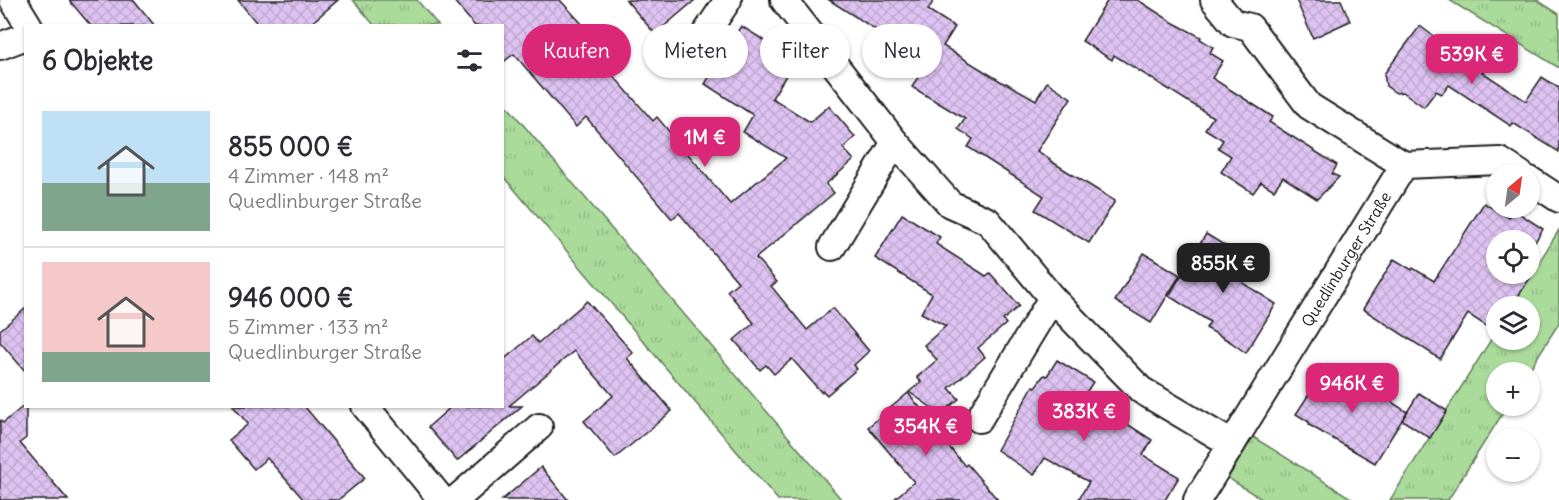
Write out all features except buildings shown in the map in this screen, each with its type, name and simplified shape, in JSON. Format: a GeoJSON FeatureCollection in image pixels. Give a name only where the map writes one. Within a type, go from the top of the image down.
{"type":"FeatureCollection","features":[{"type":"Feature","properties":{"kind":"street"},"geometry":{"type":"LineString","coordinates":[[13,0],[28,24]]}},
{"type":"Feature","properties":{"kind":"street"},"geometry":{"type":"LineString","coordinates":[[712,24],[728,0]]}},
{"type":"Feature","properties":{"kind":"street"},"geometry":{"type":"LineString","coordinates":[[784,0],[895,142],[950,204],[988,221],[1052,298],[1141,390],[1232,444]]}},
{"type":"Feature","properties":{"kind":"street"},"geometry":{"type":"LineString","coordinates":[[1214,0],[1233,23],[1250,27],[1309,106],[1404,165],[1500,161],[1505,164]]}},
{"type":"Feature","properties":{"kind":"street"},"geometry":{"type":"LineString","coordinates":[[0,46],[24,37]]}},
{"type":"Feature","properties":{"kind":"street"},"geometry":{"type":"LineString","coordinates":[[832,247],[895,142]]}},
{"type":"Feature","properties":{"kind":"street","name":"Quedlinburger Straße"},"geometry":{"type":"LineString","coordinates":[[1197,500],[1404,165]]}},
{"type":"Feature","properties":{"kind":"street"},"geometry":{"type":"LineString","coordinates":[[1540,187],[1559,199]]}},
{"type":"Feature","properties":{"kind":"street"},"geometry":{"type":"LineString","coordinates":[[979,419],[1052,298]]}},
{"type":"Feature","properties":{"kind":"street"},"geometry":{"type":"LineString","coordinates":[[367,408],[442,500]]}},
{"type":"Feature","properties":{"kind":"street"},"geometry":{"type":"LineString","coordinates":[[455,500],[539,428]]}},
{"type":"Feature","properties":{"kind":"green space"},"geometry":{"type":"Polygon","coordinates":[[[353,0],[417,0],[437,24],[373,24],[353,0]]]}},
{"type":"Feature","properties":{"kind":"green space"},"geometry":{"type":"Polygon","coordinates":[[[1449,0],[1537,0],[1559,14],[1559,68],[1449,0]]]}},
{"type":"Feature","properties":{"kind":"green space"},"geometry":{"type":"Polygon","coordinates":[[[504,102],[842,500],[778,500],[504,177],[504,102]]]}},
{"type":"Feature","properties":{"kind":"green space"},"geometry":{"type":"Polygon","coordinates":[[[1559,230],[1559,323],[1534,362],[1486,362],[1486,416],[1501,416],[1493,428],[1486,428],[1486,440],[1448,500],[1390,500],[1486,347],[1486,350],[1540,350],[1540,296],[1518,296],[1526,284],[1540,284],[1540,261],[1559,230]]]}},
{"type":"Feature","properties":{"kind":"green space"},"geometry":{"type":"Polygon","coordinates":[[[1253,437],[1354,500],[1263,500],[1228,478],[1253,437]]]}}]}
